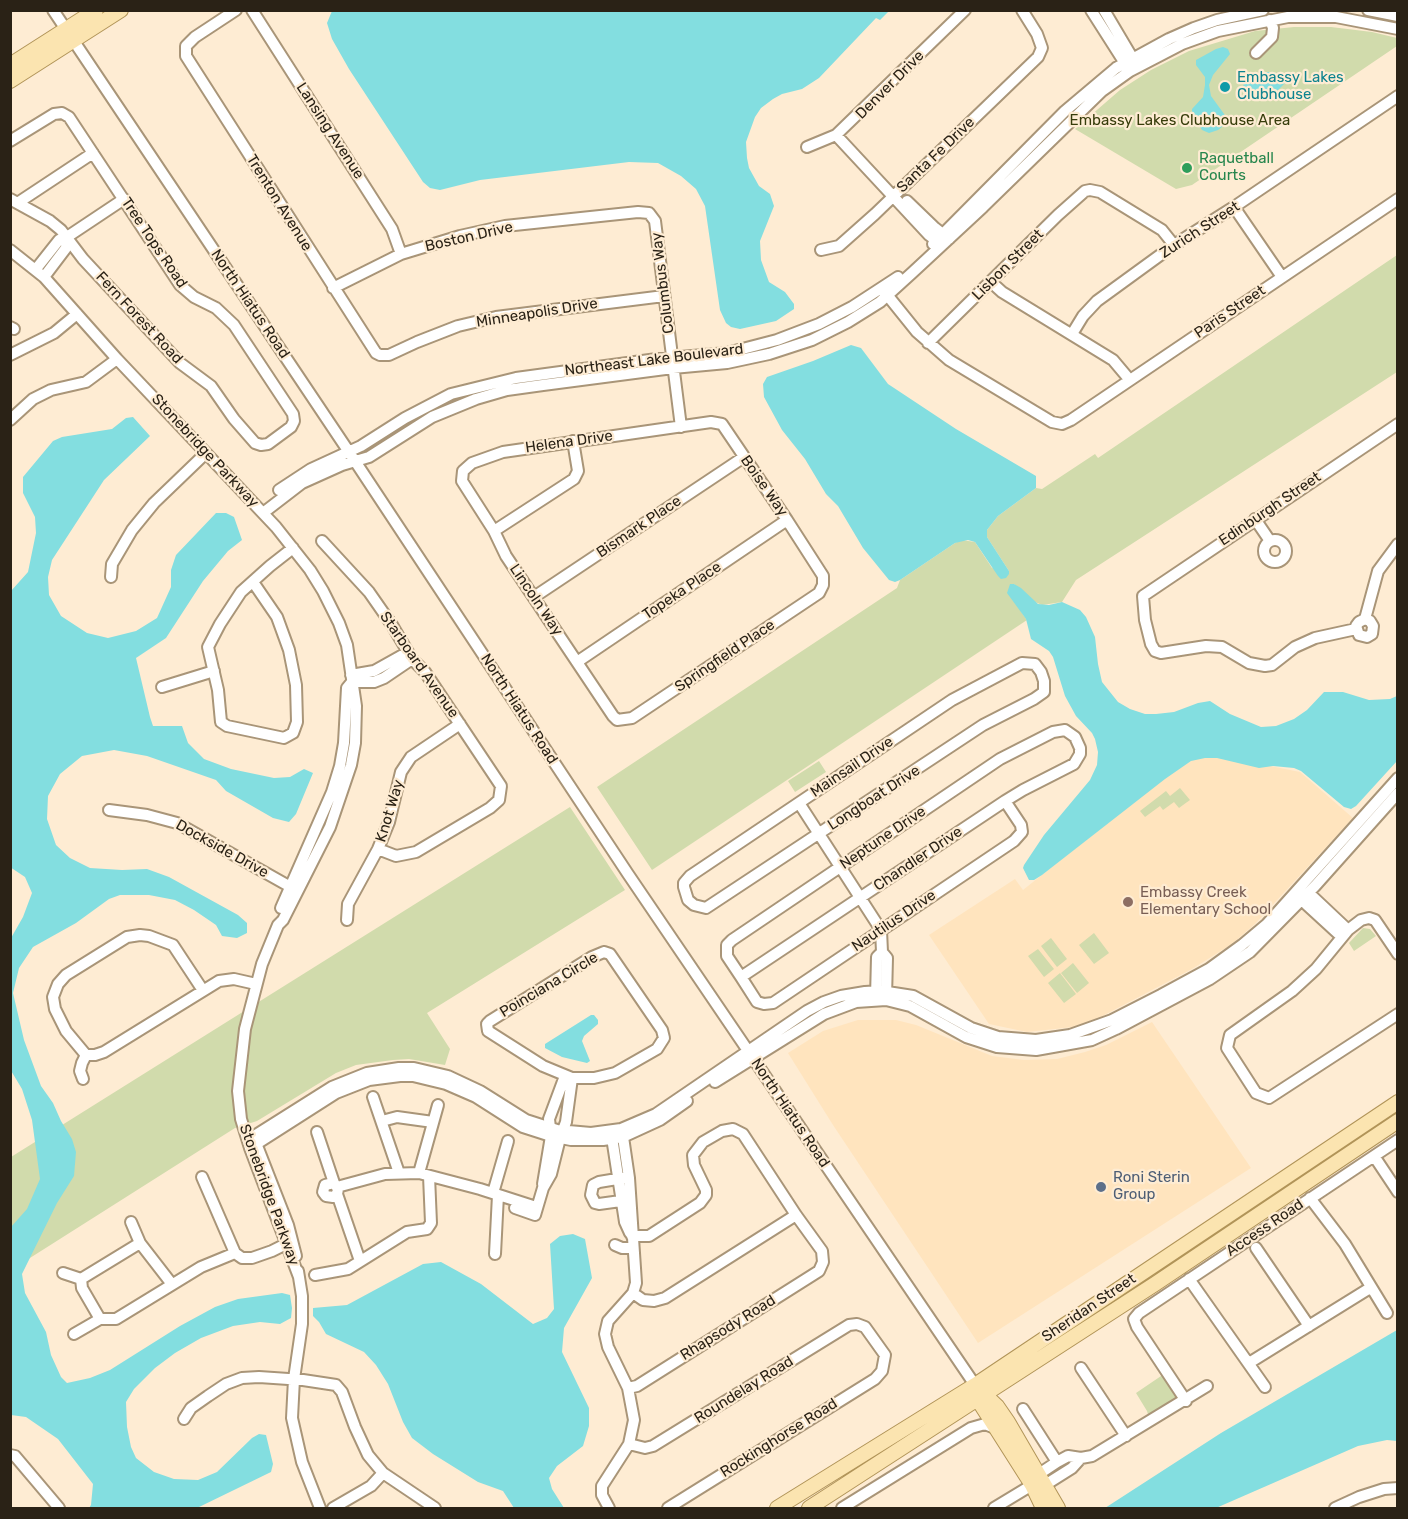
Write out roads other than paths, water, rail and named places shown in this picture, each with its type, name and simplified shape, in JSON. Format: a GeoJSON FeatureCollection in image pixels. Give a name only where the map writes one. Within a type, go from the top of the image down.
{"type":"FeatureCollection","features":[{"type":"Feature","properties":{"kind":"main road"},"geometry":{"type":"LineString","coordinates":[[10,81],[70,36],[96,10]]}},
{"type":"Feature","properties":{"kind":"main road"},"geometry":{"type":"LineString","coordinates":[[10,65],[121,10]]}},
{"type":"Feature","properties":{"kind":"main road","name":"Sheridan Street"},"geometry":{"type":"LineString","coordinates":[[777,1509],[980,1393],[1173,1252],[1398,1102]]}},
{"type":"Feature","properties":{"kind":"main road","name":"Sheridan Street"},"geometry":{"type":"LineString","coordinates":[[809,1509],[980,1393],[1183,1265],[1398,1121]]}},
{"type":"Feature","properties":{"kind":"main road"},"geometry":{"type":"LineString","coordinates":[[1173,1252],[1183,1265]]}},
{"type":"Feature","properties":{"kind":"main road","name":"North Hiatus Road"},"geometry":{"type":"LineString","coordinates":[[980,1393],[995,1428],[1039,1481],[1058,1509]]}},
{"type":"Feature","properties":{"kind":"main road","name":"North Hiatus Road"},"geometry":{"type":"LineString","coordinates":[[980,1393],[1008,1422],[1039,1481],[1043,1509]]}},
{"type":"Feature","properties":{"kind":"street","name":"North Hiatus Road"},"geometry":{"type":"LineString","coordinates":[[53,10],[750,1055],[980,1393]]}},
{"type":"Feature","properties":{"kind":"street","name":"Trenton Avenue"},"geometry":{"type":"LineString","coordinates":[[237,10],[186,46],[186,56],[369,345],[380,356]]}},
{"type":"Feature","properties":{"kind":"street","name":"Lansing Avenue"},"geometry":{"type":"LineString","coordinates":[[252,10],[392,229],[401,254]]}},
{"type":"Feature","properties":{"kind":"street","name":"Denver Drive"},"geometry":{"type":"LineString","coordinates":[[807,147],[836,135],[965,10]]}},
{"type":"Feature","properties":{"kind":"street","name":"Santa Fe Drive"},"geometry":{"type":"LineString","coordinates":[[821,249],[839,246],[1038,57],[1042,48],[1022,10]]}},
{"type":"Feature","properties":{"kind":"street"},"geometry":{"type":"LineString","coordinates":[[1091,10],[1131,65]]}},
{"type":"Feature","properties":{"kind":"street"},"geometry":{"type":"LineString","coordinates":[[1104,10],[1131,65]]}},
{"type":"Feature","properties":{"kind":"street"},"geometry":{"type":"LineString","coordinates":[[1131,65],[1169,39],[1205,24],[1263,10]]}},
{"type":"Feature","properties":{"kind":"street"},"geometry":{"type":"LineString","coordinates":[[1368,10],[1398,16]]}},
{"type":"Feature","properties":{"kind":"street"},"geometry":{"type":"LineString","coordinates":[[1131,65],[1218,31],[1298,16],[1336,14],[1398,29]]}},
{"type":"Feature","properties":{"kind":"street"},"geometry":{"type":"LineString","coordinates":[[1256,53],[1272,37],[1273,28],[1270,20]]}},
{"type":"Feature","properties":{"kind":"street","name":"Northeast Lake Boulevard"},"geometry":{"type":"LineString","coordinates":[[352,457],[425,406],[451,394],[516,378],[672,363],[727,363],[769,354],[812,340],[848,322],[943,240],[1065,111],[1101,80],[1131,65]]}},
{"type":"Feature","properties":{"kind":"street","name":"Zurich Street"},"geometry":{"type":"LineString","coordinates":[[1072,334],[1083,316],[1097,301],[1174,244],[1234,207],[1398,96]]}},
{"type":"Feature","properties":{"kind":"street","name":"Tree Tops Road"},"geometry":{"type":"LineString","coordinates":[[10,141],[51,116],[62,113],[69,117],[183,288],[194,297],[216,308],[234,325],[291,410],[294,421],[289,430],[268,444],[261,445]]}},
{"type":"Feature","properties":{"kind":"street"},"geometry":{"type":"LineString","coordinates":[[836,135],[894,195],[905,198],[943,240]]}},
{"type":"Feature","properties":{"kind":"street"},"geometry":{"type":"LineString","coordinates":[[15,201],[93,153]]}},
{"type":"Feature","properties":{"kind":"street","name":"Lisbon Street"},"geometry":{"type":"LineString","coordinates":[[928,343],[1081,194],[1090,190],[1100,192],[1162,230],[1174,244]]}},
{"type":"Feature","properties":{"kind":"street","name":"Paris Street"},"geometry":{"type":"LineString","coordinates":[[928,343],[949,360],[1052,422],[1062,424],[1398,199]]}},
{"type":"Feature","properties":{"kind":"street"},"geometry":{"type":"LineString","coordinates":[[40,274],[59,240],[124,200]]}},
{"type":"Feature","properties":{"kind":"street","name":"Fern Forest Road"},"geometry":{"type":"LineString","coordinates":[[15,201],[50,221],[67,237],[83,258],[180,363],[211,386],[234,419],[252,440],[261,445]]}},
{"type":"Feature","properties":{"kind":"street"},"geometry":{"type":"LineString","coordinates":[[1234,207],[1282,277]]}},
{"type":"Feature","properties":{"kind":"street","name":"Boston Drive"},"geometry":{"type":"LineString","coordinates":[[333,288],[401,254],[460,236],[505,226],[638,212],[649,213]]}},
{"type":"Feature","properties":{"kind":"street","name":"Columbus Way"},"geometry":{"type":"LineString","coordinates":[[649,213],[656,220],[681,427]]}},
{"type":"Feature","properties":{"kind":"street","name":"Stonebridge Parkway"},"geometry":{"type":"LineString","coordinates":[[10,250],[40,274],[293,548],[323,591],[347,645],[352,679],[347,688],[346,722],[340,766],[295,889],[277,917],[278,926],[256,984],[242,1048],[239,1078],[252,1142],[290,1242],[299,1276],[302,1324],[294,1379],[292,1418],[302,1462],[320,1509]]}},
{"type":"Feature","properties":{"kind":"street"},"geometry":{"type":"LineString","coordinates":[[991,282],[1002,292],[1113,360],[1129,380]]}},
{"type":"Feature","properties":{"kind":"street"},"geometry":{"type":"LineString","coordinates":[[885,292],[928,343]]}},
{"type":"Feature","properties":{"kind":"street","name":"Minneapolis Drive"},"geometry":{"type":"LineString","coordinates":[[380,356],[395,353],[458,326],[496,317],[664,296]]}},
{"type":"Feature","properties":{"kind":"street"},"geometry":{"type":"LineString","coordinates":[[10,355],[54,333],[77,314]]}},
{"type":"Feature","properties":{"kind":"street"},"geometry":{"type":"LineString","coordinates":[[10,420],[33,399],[51,390],[86,382],[117,359]]}},
{"type":"Feature","properties":{"kind":"street","name":"Northeast Lake Boulevard"},"geometry":{"type":"LineString","coordinates":[[260,510],[311,469],[352,457],[369,457],[432,417],[468,402],[507,390],[672,363]]}},
{"type":"Feature","properties":{"kind":"street"},"geometry":{"type":"LineString","coordinates":[[425,406],[432,417]]}},
{"type":"Feature","properties":{"kind":"street","name":"Boise Way"},"geometry":{"type":"LineString","coordinates":[[681,427],[711,422],[722,424],[788,520],[822,576],[823,585]]}},
{"type":"Feature","properties":{"kind":"street","name":"Edinburgh Street"},"geometry":{"type":"LineString","coordinates":[[1356,629],[1315,638],[1295,647],[1272,665],[1264,666],[1249,663],[1222,647],[1206,646],[1161,653],[1155,651],[1151,644],[1145,620],[1143,596],[1398,424]]}},
{"type":"Feature","properties":{"kind":"street","name":"Helena Drive"},"geometry":{"type":"LineString","coordinates":[[463,471],[472,463],[503,452],[681,427]]}},
{"type":"Feature","properties":{"kind":"street"},"geometry":{"type":"LineString","coordinates":[[494,531],[574,479],[578,471],[573,441]]}},
{"type":"Feature","properties":{"kind":"street"},"geometry":{"type":"LineString","coordinates":[[111,577],[115,558],[132,530],[154,503],[206,453]]}},
{"type":"Feature","properties":{"kind":"street","name":"Bismark Place"},"geometry":{"type":"LineString","coordinates":[[534,597],[744,457]]}},
{"type":"Feature","properties":{"kind":"street","name":"Lincoln Way"},"geometry":{"type":"LineString","coordinates":[[463,471],[462,481],[494,531],[506,556],[613,716],[623,721]]}},
{"type":"Feature","properties":{"kind":"street"},"geometry":{"type":"LineString","coordinates":[[1255,519],[1270,541]]}},
{"type":"Feature","properties":{"kind":"street","name":"Topeka Place"},"geometry":{"type":"LineString","coordinates":[[577,662],[788,520]]}},
{"type":"Feature","properties":{"kind":"street","name":"Starboard Avenue"},"geometry":{"type":"LineString","coordinates":[[322,541],[369,592],[410,656],[425,672],[502,789],[500,797],[490,808],[417,852],[396,856],[378,849]]}},
{"type":"Feature","properties":{"kind":"street"},"geometry":{"type":"LineString","coordinates":[[1365,620],[1378,571],[1398,544]]}},
{"type":"Feature","properties":{"kind":"street"},"geometry":{"type":"LineString","coordinates":[[253,582],[277,617],[289,650],[296,685],[296,729],[289,736],[279,739],[227,726],[221,722],[218,690],[208,647],[241,592],[293,548]]}},
{"type":"Feature","properties":{"kind":"street","name":"Springfield Place"},"geometry":{"type":"LineString","coordinates":[[623,721],[632,718],[819,593],[823,585]]}},
{"type":"Feature","properties":{"kind":"street"},"geometry":{"type":"LineString","coordinates":[[1365,620],[1370,621],[1374,626],[1372,634],[1367,637],[1361,636],[1356,629],[1359,622],[1365,620]]}},
{"type":"Feature","properties":{"kind":"street"},"geometry":{"type":"LineString","coordinates":[[352,679],[374,682],[384,678],[410,656]]}},
{"type":"Feature","properties":{"kind":"street","name":"Mainsail Drive"},"geometry":{"type":"LineString","coordinates":[[688,900],[684,883],[690,876],[952,700],[1022,663],[1035,664],[1041,672]]}},
{"type":"Feature","properties":{"kind":"street"},"geometry":{"type":"LineString","coordinates":[[162,687],[214,671]]}},
{"type":"Feature","properties":{"kind":"street","name":"Longboat Drive"},"geometry":{"type":"LineString","coordinates":[[688,900],[694,905],[706,908],[983,724],[1034,699],[1044,692],[1041,672]]}},
{"type":"Feature","properties":{"kind":"street","name":"Knot Way"},"geometry":{"type":"LineString","coordinates":[[347,920],[348,904],[378,849],[389,822],[401,772],[411,757],[460,724]]}},
{"type":"Feature","properties":{"kind":"street","name":"Neptune Drive"},"geometry":{"type":"LineString","coordinates":[[741,977],[727,956],[727,945],[732,940],[1000,759],[1053,732],[1065,730],[1075,737]]}},
{"type":"Feature","properties":{"kind":"street","name":"Chandler Drive"},"geometry":{"type":"LineString","coordinates":[[741,977],[1005,801],[1074,764],[1080,754],[1075,737]]}},
{"type":"Feature","properties":{"kind":"street"},"geometry":{"type":"LineString","coordinates":[[1301,893],[1398,778]]}},
{"type":"Feature","properties":{"kind":"street"},"geometry":{"type":"LineString","coordinates":[[252,1142],[336,1094],[369,1080],[400,1076],[413,1076],[446,1084],[476,1098],[523,1127],[584,1140],[617,1134],[656,1114],[750,1055],[824,1002],[841,996],[913,996],[970,1028],[998,1037],[1036,1040],[1070,1035],[1112,1020],[1209,969],[1242,945],[1301,893],[1398,793]]}},
{"type":"Feature","properties":{"kind":"street","name":"Nautilus Drive"},"geometry":{"type":"LineString","coordinates":[[741,977],[757,1002],[773,1003],[1014,841],[1022,832],[1021,825],[1005,801]]}},
{"type":"Feature","properties":{"kind":"street"},"geometry":{"type":"LineString","coordinates":[[799,803],[881,930],[882,952],[886,957],[881,996]]}},
{"type":"Feature","properties":{"kind":"street","name":"Dockside Drive"},"geometry":{"type":"LineString","coordinates":[[109,810],[147,815],[177,823],[295,889]]}},
{"type":"Feature","properties":{"kind":"street"},"geometry":{"type":"LineString","coordinates":[[1301,893],[1312,897],[1345,934]]}},
{"type":"Feature","properties":{"kind":"street"},"geometry":{"type":"LineString","coordinates":[[1398,954],[1375,920],[1369,918],[1361,920],[1345,934],[1316,969],[1292,991],[1234,1031],[1228,1039],[1227,1048],[1256,1093],[1264,1098],[1274,1096],[1398,1014]]}},
{"type":"Feature","properties":{"kind":"street"},"geometry":{"type":"LineString","coordinates":[[86,1055],[66,1031],[55,1009],[53,997],[58,984],[66,975],[127,937],[149,936],[173,945],[202,989]]}},
{"type":"Feature","properties":{"kind":"street","name":"Poinciana Circle"},"geometry":{"type":"LineString","coordinates":[[604,952],[610,954],[662,1030],[663,1042],[657,1049],[616,1073],[594,1078],[568,1077],[543,1066],[491,1035],[484,1028],[490,1021],[592,957],[604,952]]}},
{"type":"Feature","properties":{"kind":"street"},"geometry":{"type":"LineString","coordinates":[[86,1055],[104,1052],[202,989],[219,981],[234,979],[256,984]]}},
{"type":"Feature","properties":{"kind":"street"},"geometry":{"type":"LineString","coordinates":[[83,1079],[80,1071],[86,1055]]}},
{"type":"Feature","properties":{"kind":"street"},"geometry":{"type":"LineString","coordinates":[[336,1188],[367,1178],[399,1173],[424,1174],[536,1211],[543,1188],[551,1174],[556,1133],[549,1119],[568,1077]]}},
{"type":"Feature","properties":{"kind":"street"},"geometry":{"type":"LineString","coordinates":[[556,1133],[566,1122],[568,1077]]}},
{"type":"Feature","properties":{"kind":"street"},"geometry":{"type":"LineString","coordinates":[[373,1097],[399,1173]]}},
{"type":"Feature","properties":{"kind":"street"},"geometry":{"type":"LineString","coordinates":[[315,1275],[348,1269],[408,1232],[429,1226],[424,1174],[438,1106]]}},
{"type":"Feature","properties":{"kind":"street"},"geometry":{"type":"LineString","coordinates":[[382,1121],[397,1117],[433,1122]]}},
{"type":"Feature","properties":{"kind":"street"},"geometry":{"type":"LineString","coordinates":[[615,1245],[622,1248],[649,1236],[703,1200],[706,1190],[694,1165],[693,1155],[703,1142],[722,1131],[732,1129],[743,1134],[796,1215],[665,1298],[654,1301],[643,1300],[633,1293]]}},
{"type":"Feature","properties":{"kind":"street"},"geometry":{"type":"LineString","coordinates":[[317,1132],[360,1261]]}},
{"type":"Feature","properties":{"kind":"street"},"geometry":{"type":"LineString","coordinates":[[609,1509],[602,1495],[602,1486],[629,1444],[634,1420],[628,1388],[608,1347],[605,1334],[608,1321],[633,1293],[636,1283],[632,1242],[625,1222],[624,1178],[617,1134]]}},
{"type":"Feature","properties":{"kind":"street","name":"Access Road"},"geometry":{"type":"LineString","coordinates":[[1186,1401],[1137,1327],[1134,1319],[1139,1312],[1398,1140]]}},
{"type":"Feature","properties":{"kind":"street"},"geometry":{"type":"LineString","coordinates":[[495,1254],[496,1197],[508,1141]]}},
{"type":"Feature","properties":{"kind":"street"},"geometry":{"type":"LineString","coordinates":[[1374,1156],[1398,1192]]}},
{"type":"Feature","properties":{"kind":"street"},"geometry":{"type":"LineString","coordinates":[[202,1177],[235,1253],[242,1258],[252,1258],[290,1242]]}},
{"type":"Feature","properties":{"kind":"street"},"geometry":{"type":"LineString","coordinates":[[624,1178],[598,1182],[593,1185],[591,1195],[595,1203],[599,1204],[626,1201]]}},
{"type":"Feature","properties":{"kind":"street"},"geometry":{"type":"LineString","coordinates":[[1310,1198],[1345,1245],[1386,1313]]}},
{"type":"Feature","properties":{"kind":"street","name":"Rhapsody Road"},"geometry":{"type":"LineString","coordinates":[[628,1388],[637,1386],[819,1271],[823,1262],[822,1251],[796,1215]]}},
{"type":"Feature","properties":{"kind":"street"},"geometry":{"type":"LineString","coordinates":[[131,1222],[140,1242],[171,1283]]}},
{"type":"Feature","properties":{"kind":"street"},"geometry":{"type":"LineString","coordinates":[[81,1279],[140,1242]]}},
{"type":"Feature","properties":{"kind":"street"},"geometry":{"type":"LineString","coordinates":[[1256,1248],[1309,1326]]}},
{"type":"Feature","properties":{"kind":"street"},"geometry":{"type":"LineString","coordinates":[[74,1334],[100,1318],[116,1319],[171,1283],[235,1253]]}},
{"type":"Feature","properties":{"kind":"street"},"geometry":{"type":"LineString","coordinates":[[63,1273],[81,1279]]}},
{"type":"Feature","properties":{"kind":"street"},"geometry":{"type":"LineString","coordinates":[[81,1279],[82,1288],[100,1318]]}},
{"type":"Feature","properties":{"kind":"street"},"geometry":{"type":"LineString","coordinates":[[1189,1279],[1265,1388]]}},
{"type":"Feature","properties":{"kind":"street"},"geometry":{"type":"LineString","coordinates":[[1248,1363],[1370,1288]]}},
{"type":"Feature","properties":{"kind":"street","name":"Rockinghorse Road"},"geometry":{"type":"LineString","coordinates":[[668,1509],[875,1379],[882,1371],[885,1355],[865,1327],[857,1324]]}},
{"type":"Feature","properties":{"kind":"street","name":"Roundelay Road"},"geometry":{"type":"LineString","coordinates":[[629,1444],[645,1448],[653,1446],[849,1325],[857,1324]]}},
{"type":"Feature","properties":{"kind":"street"},"geometry":{"type":"LineString","coordinates":[[1080,1368],[1126,1436]]}},
{"type":"Feature","properties":{"kind":"street"},"geometry":{"type":"LineString","coordinates":[[184,1419],[191,1408],[233,1381],[252,1377],[329,1383],[339,1388],[361,1442],[368,1455],[383,1473],[435,1509]]}},
{"type":"Feature","properties":{"kind":"street"},"geometry":{"type":"LineString","coordinates":[[1039,1481],[1057,1462],[1068,1456],[1082,1458],[1092,1456],[1186,1401],[1207,1386]]}},
{"type":"Feature","properties":{"kind":"street"},"geometry":{"type":"LineString","coordinates":[[1023,1409],[1057,1462]]}},
{"type":"Feature","properties":{"kind":"street"},"geometry":{"type":"LineString","coordinates":[[842,1509],[971,1428],[985,1424],[995,1428]]}},
{"type":"Feature","properties":{"kind":"street"},"geometry":{"type":"LineString","coordinates":[[10,1455],[15,1456],[59,1509]]}},
{"type":"Feature","properties":{"kind":"street"},"geometry":{"type":"LineString","coordinates":[[994,1509],[1039,1481],[1072,1468],[1082,1458]]}},
{"type":"Feature","properties":{"kind":"street"},"geometry":{"type":"LineString","coordinates":[[333,1509],[371,1486],[383,1473]]}},
{"type":"Feature","properties":{"kind":"street"},"geometry":{"type":"LineString","coordinates":[[1335,1509],[1359,1497],[1384,1489],[1398,1488]]}},
{"type":"Feature","properties":{"kind":"water"},"geometry":{"type":"Polygon","coordinates":[[[889,10],[880,20],[876,18],[819,78],[802,89],[773,99],[761,108],[755,117],[746,142],[749,168],[759,186],[770,194],[774,206],[760,241],[761,260],[769,282],[785,292],[794,304],[794,309],[776,321],[740,329],[726,323],[720,310],[705,206],[696,189],[681,176],[658,163],[629,162],[480,180],[440,190],[430,188],[423,182],[332,39],[327,23],[332,11],[889,10]]]}},
{"type":"Feature","properties":{"kind":"water"},"geometry":{"type":"Polygon","coordinates":[[[1223,47],[1228,49],[1230,54],[1213,75],[1209,85],[1211,96],[1227,118],[1227,123],[1209,133],[1202,130],[1192,114],[1192,109],[1203,97],[1205,85],[1205,77],[1196,65],[1196,60],[1223,47]]]}},
{"type":"Feature","properties":{"kind":"water"},"geometry":{"type":"Polygon","coordinates":[[[1265,72],[1274,72],[1286,82],[1277,91],[1272,87],[1264,96],[1255,96],[1243,85],[1252,76],[1257,80],[1265,72]]]}},
{"type":"Feature","properties":{"kind":"water"},"geometry":{"type":"Polygon","coordinates":[[[851,345],[861,348],[888,384],[956,429],[1036,476],[1036,488],[998,516],[987,530],[987,537],[1009,571],[1006,578],[1001,579],[998,576],[975,542],[968,540],[955,543],[900,580],[895,582],[889,580],[863,548],[838,506],[826,494],[805,459],[782,430],[764,397],[763,384],[767,377],[851,345]]]}},
{"type":"Feature","properties":{"kind":"water"},"geometry":{"type":"Polygon","coordinates":[[[133,417],[150,436],[104,480],[52,560],[48,577],[49,595],[61,616],[87,633],[108,638],[136,631],[157,618],[171,587],[171,570],[176,555],[216,513],[226,513],[234,517],[242,540],[228,551],[203,581],[166,638],[136,658],[150,717],[153,726],[182,726],[188,743],[204,759],[231,769],[274,778],[290,777],[304,769],[313,773],[296,814],[289,822],[273,818],[226,791],[216,780],[147,756],[114,750],[82,756],[60,774],[48,796],[47,819],[56,845],[70,858],[90,868],[147,869],[169,877],[238,915],[247,923],[247,933],[237,938],[222,936],[216,925],[175,900],[149,895],[120,895],[109,899],[76,923],[33,947],[19,968],[13,993],[24,1040],[41,1086],[53,1103],[72,1139],[76,1152],[74,1176],[57,1203],[22,1274],[25,1293],[46,1332],[51,1355],[61,1377],[67,1383],[90,1378],[110,1370],[215,1307],[238,1299],[282,1293],[290,1295],[291,1318],[280,1324],[260,1322],[233,1326],[201,1338],[155,1368],[134,1389],[126,1402],[127,1427],[136,1458],[154,1472],[174,1479],[198,1480],[217,1472],[252,1438],[259,1434],[266,1435],[273,1464],[271,1472],[197,1508],[89,1508],[93,1484],[58,1439],[26,1417],[11,1415],[11,1227],[27,1209],[40,1179],[32,1120],[22,1089],[10,1069],[11,938],[23,917],[32,893],[25,877],[10,867],[11,591],[28,572],[36,533],[35,517],[23,493],[23,477],[53,441],[62,437],[112,429],[126,418],[133,417]]]}},
{"type":"Feature","properties":{"kind":"water"},"geometry":{"type":"Polygon","coordinates":[[[1010,584],[1021,588],[1038,604],[1049,605],[1062,602],[1080,610],[1086,617],[1095,637],[1102,682],[1118,702],[1130,709],[1145,714],[1156,714],[1174,712],[1210,701],[1230,714],[1261,727],[1276,726],[1294,719],[1307,710],[1324,692],[1343,692],[1369,700],[1390,699],[1397,696],[1397,761],[1351,809],[1344,807],[1301,771],[1294,768],[1273,766],[1259,768],[1217,758],[1191,761],[1042,875],[1029,880],[1023,868],[1024,865],[1044,835],[1090,780],[1097,765],[1098,752],[1092,733],[1076,716],[1065,696],[1053,657],[1049,651],[1031,639],[1026,619],[1007,593],[1010,584]]]}},
{"type":"Feature","properties":{"kind":"water"},"geometry":{"type":"Polygon","coordinates":[[[591,1015],[598,1020],[598,1024],[584,1036],[582,1041],[590,1061],[587,1063],[562,1057],[545,1048],[545,1044],[591,1015]]]}},
{"type":"Feature","properties":{"kind":"water"},"geometry":{"type":"Polygon","coordinates":[[[573,1234],[585,1239],[592,1278],[564,1328],[562,1352],[589,1408],[589,1426],[583,1446],[557,1466],[549,1478],[552,1489],[564,1508],[514,1508],[503,1491],[478,1482],[412,1438],[388,1384],[376,1365],[364,1352],[326,1334],[313,1316],[313,1308],[347,1305],[423,1264],[441,1262],[481,1284],[533,1324],[547,1318],[554,1309],[550,1244],[560,1236],[573,1234]]]}},
{"type":"Feature","properties":{"kind":"water"},"geometry":{"type":"Polygon","coordinates":[[[1397,1330],[1397,1441],[1387,1440],[1358,1446],[1216,1508],[1105,1508],[1221,1433],[1397,1330]]]}},
{"type":"Feature","properties":{"kind":"place","name":"Embassy Lakes Clubhouse"},"geometry":{"type":"Point","coordinates":[1225,87]}},
{"type":"Feature","properties":{"kind":"place","name":"Raquetball Courts"},"geometry":{"type":"Point","coordinates":[1187,168]}},
{"type":"Feature","properties":{"kind":"place","name":"Embassy Creek Elementary School"},"geometry":{"type":"Point","coordinates":[1128,902]}},
{"type":"Feature","properties":{"kind":"place","name":"Roni Sterin Group"},"geometry":{"type":"Point","coordinates":[1101,1187]}},
{"type":"Feature","properties":{"kind":"park label","name":"Embassy Lakes Clubhouse Area"},"geometry":{"type":"Point","coordinates":[1180,121]}}]}
